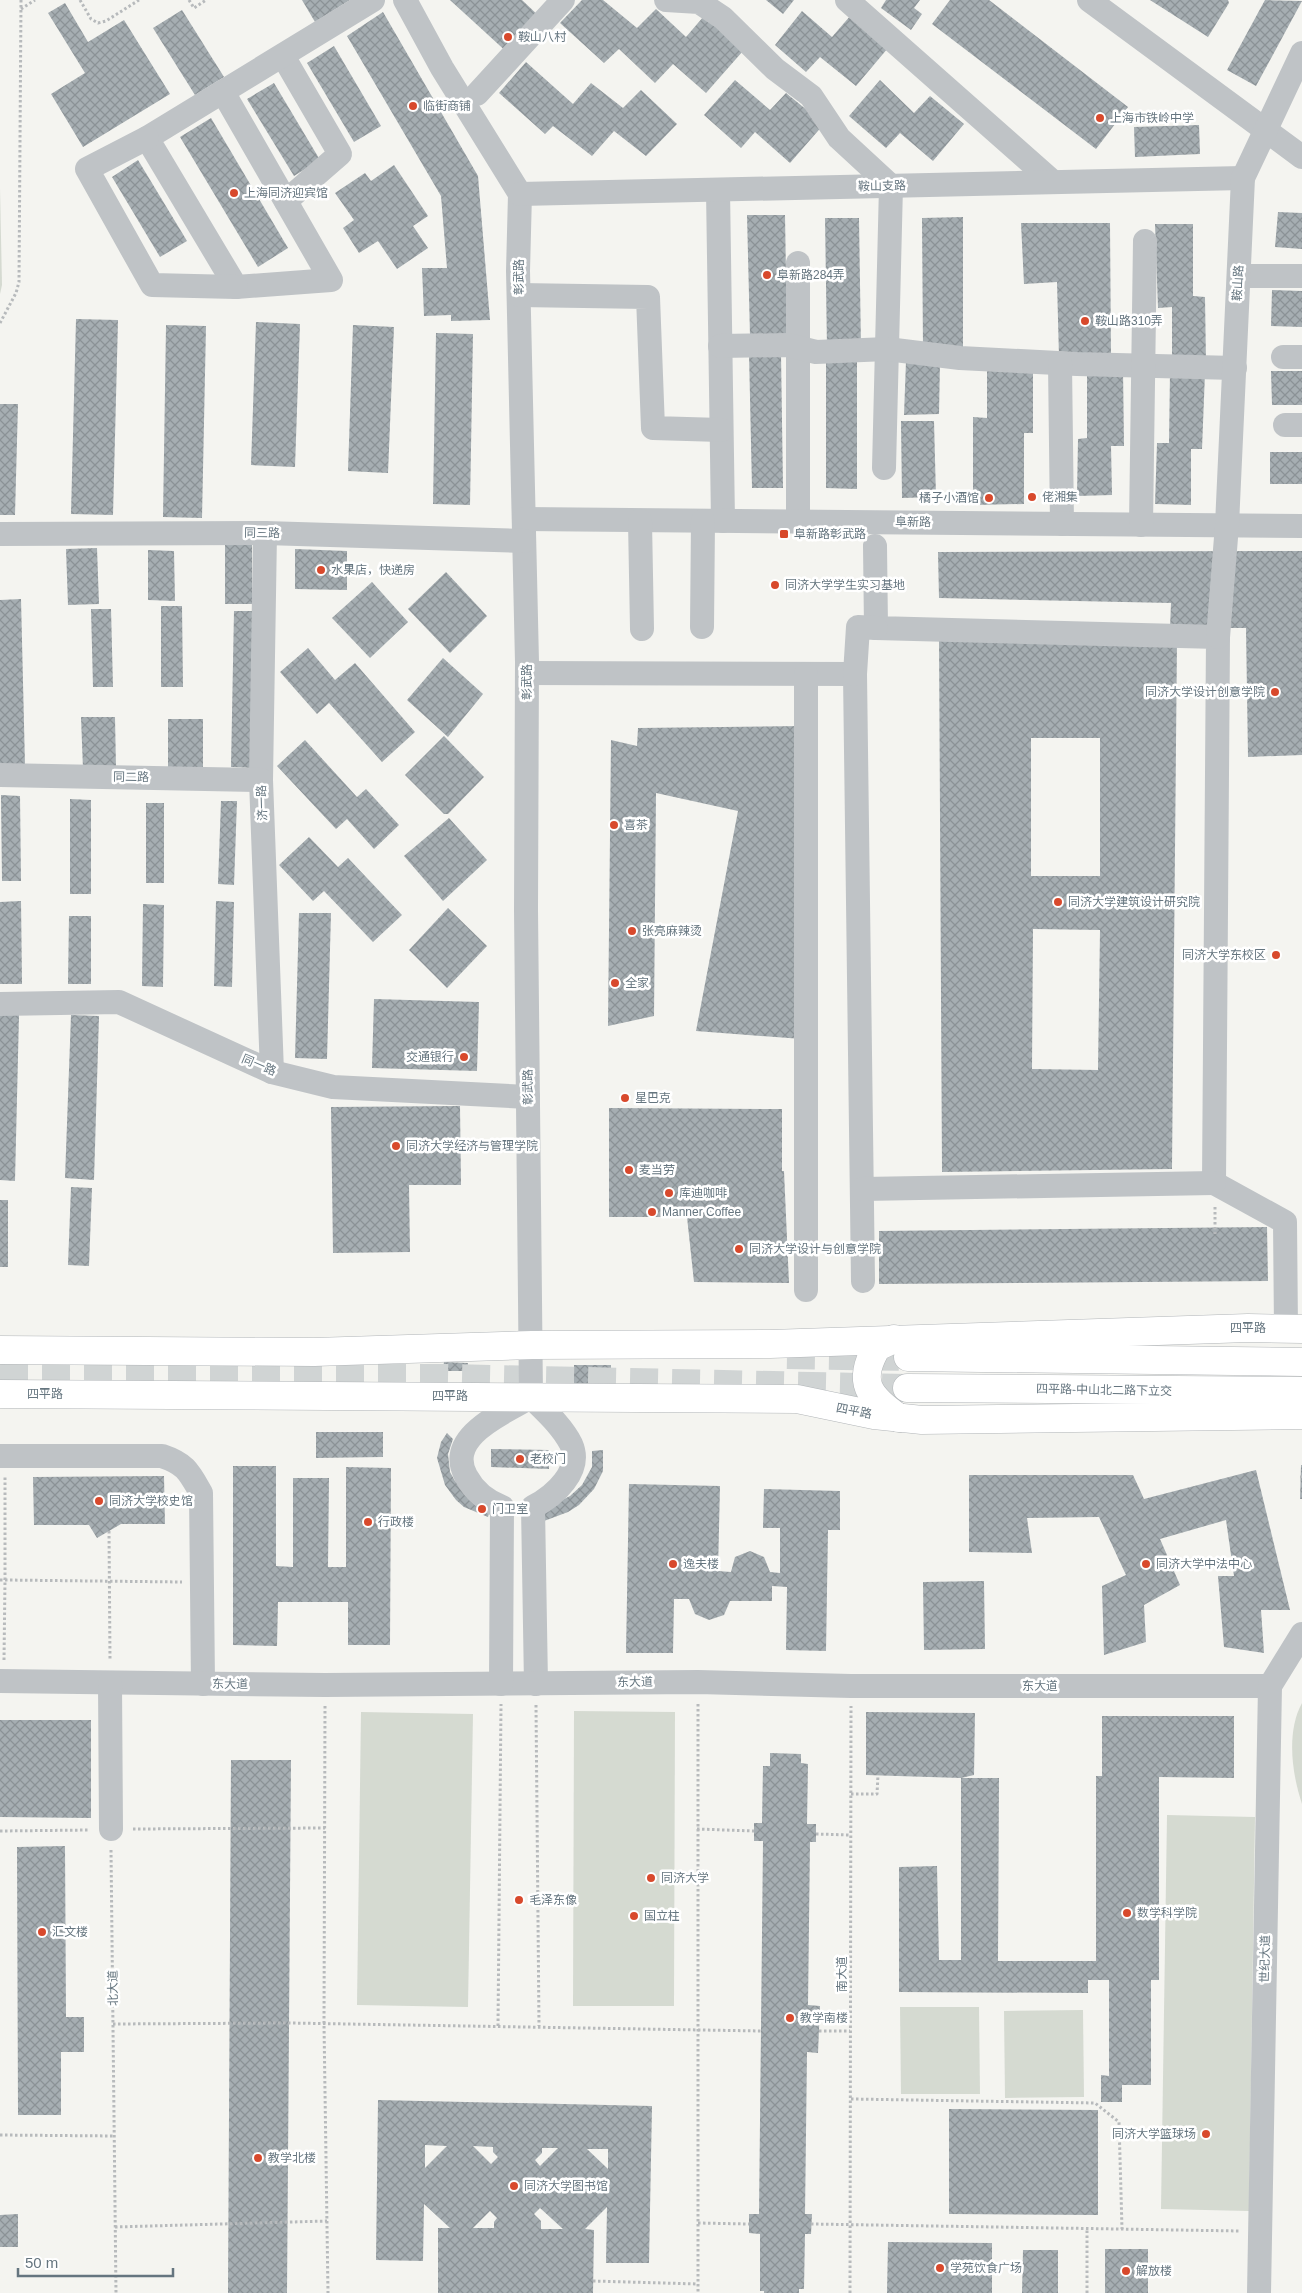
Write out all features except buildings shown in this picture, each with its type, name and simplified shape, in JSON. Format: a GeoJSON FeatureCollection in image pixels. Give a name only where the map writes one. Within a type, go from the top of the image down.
{"type":"FeatureCollection","features":[{"type":"Feature","properties":{"kind":"main road","name":"四平路"},"geometry":{"type":"LineString","coordinates":[[0,1350],[314,1352],[532,1345],[770,1344],[901,1348],[1238,1328],[1294,1329]]}},
{"type":"Feature","properties":{"kind":"main road","name":"四平路"},"geometry":{"type":"LineString","coordinates":[[899,1418],[882,1406],[873,1396],[866,1380],[870,1358],[877,1347],[901,1348]]}},
{"type":"Feature","properties":{"kind":"main road"},"geometry":{"type":"LineString","coordinates":[[901,1348],[1302,1362]]}},
{"type":"Feature","properties":{"kind":"main road","name":"四平路-中山北二路下立交"},"geometry":{"type":"LineString","coordinates":[[907,1388],[1302,1391]]}},
{"type":"Feature","properties":{"kind":"main road","name":"四平路"},"geometry":{"type":"LineString","coordinates":[[0,1394],[797,1399],[899,1418],[922,1420],[1302,1415]]}},
{"type":"Feature","properties":{"kind":"street"},"geometry":{"type":"LineString","coordinates":[[222,92],[331,280],[236,287],[152,285],[87,169],[147,138],[222,92],[374,0]]}},
{"type":"Feature","properties":{"kind":"street"},"geometry":{"type":"LineString","coordinates":[[405,0],[452,84],[520,194]]}},
{"type":"Feature","properties":{"kind":"street"},"geometry":{"type":"LineString","coordinates":[[666,0],[699,2],[723,18],[775,69],[811,96],[839,138],[891,186],[884,468]]}},
{"type":"Feature","properties":{"kind":"street"},"geometry":{"type":"LineString","coordinates":[[847,0],[1053,182]]}},
{"type":"Feature","properties":{"kind":"street"},"geometry":{"type":"LineString","coordinates":[[1089,0],[1265,131],[1302,156]]}},
{"type":"Feature","properties":{"kind":"street"},"geometry":{"type":"LineString","coordinates":[[477,94],[557,2]]}},
{"type":"Feature","properties":{"kind":"street","name":"鞍山路"},"geometry":{"type":"LineString","coordinates":[[1214,1183],[1218,637],[1227,525],[1243,178],[1265,131],[1295,88],[1302,54]]}},
{"type":"Feature","properties":{"kind":"street"},"geometry":{"type":"LineString","coordinates":[[282,56],[340,154],[286,201]]}},
{"type":"Feature","properties":{"kind":"street"},"geometry":{"type":"LineString","coordinates":[[147,138],[236,287]]}},
{"type":"Feature","properties":{"kind":"street","name":"鞍山支路"},"geometry":{"type":"LineString","coordinates":[[520,194],[1243,178]]}},
{"type":"Feature","properties":{"kind":"street"},"geometry":{"type":"LineString","coordinates":[[702,627],[721,430],[718,190]]}},
{"type":"Feature","properties":{"kind":"street","name":"彰武路"},"geometry":{"type":"LineString","coordinates":[[520,194],[519,296],[527,673],[531,1396]]}},
{"type":"Feature","properties":{"kind":"street"},"geometry":{"type":"LineString","coordinates":[[1141,525],[1145,241]]}},
{"type":"Feature","properties":{"kind":"street"},"geometry":{"type":"LineString","coordinates":[[798,263],[798,522]]}},
{"type":"Feature","properties":{"kind":"street"},"geometry":{"type":"LineString","coordinates":[[1239,276],[1302,276]]}},
{"type":"Feature","properties":{"kind":"street"},"geometry":{"type":"LineString","coordinates":[[519,296],[648,297],[653,428],[721,430]]}},
{"type":"Feature","properties":{"kind":"street"},"geometry":{"type":"LineString","coordinates":[[720,346],[788,345],[816,352],[887,349],[960,358],[1234,368]]}},
{"type":"Feature","properties":{"kind":"street"},"geometry":{"type":"LineString","coordinates":[[1060,363],[1062,524]]}},
{"type":"Feature","properties":{"kind":"street"},"geometry":{"type":"LineString","coordinates":[[640,520],[642,629]]}},
{"type":"Feature","properties":{"kind":"street","name":"阜新路"},"geometry":{"type":"LineString","coordinates":[[524,530],[640,520],[1302,526]]}},
{"type":"Feature","properties":{"kind":"street","name":"同三路"},"geometry":{"type":"LineString","coordinates":[[0,534],[524,530]]}},
{"type":"Feature","properties":{"kind":"street","name":"济一路"},"geometry":{"type":"LineString","coordinates":[[265,533],[261,780],[272,1072]]}},
{"type":"Feature","properties":{"kind":"street"},"geometry":{"type":"LineString","coordinates":[[875,546],[876,628]]}},
{"type":"Feature","properties":{"kind":"street"},"geometry":{"type":"LineString","coordinates":[[863,1281],[855,674],[858,627],[1218,637]]}},
{"type":"Feature","properties":{"kind":"street"},"geometry":{"type":"LineString","coordinates":[[527,673],[855,674]]}},
{"type":"Feature","properties":{"kind":"street"},"geometry":{"type":"LineString","coordinates":[[806,674],[806,1290]]}},
{"type":"Feature","properties":{"kind":"street","name":"同二路"},"geometry":{"type":"LineString","coordinates":[[0,774],[261,780]]}},
{"type":"Feature","properties":{"kind":"street","name":"同一路"},"geometry":{"type":"LineString","coordinates":[[0,1004],[119,1002],[272,1072],[333,1087],[528,1097]]}},
{"type":"Feature","properties":{"kind":"street"},"geometry":{"type":"LineString","coordinates":[[863,1189],[1214,1183],[1285,1222],[1294,1329]]}},
{"type":"Feature","properties":{"kind":"street"},"geometry":{"type":"LineString","coordinates":[[531,1396],[561,1429],[572,1445],[573,1464],[564,1484],[546,1500],[533,1507],[514,1510],[490,1503],[471,1487],[461,1467],[462,1448],[475,1430],[531,1396]]}},
{"type":"Feature","properties":{"kind":"street"},"geometry":{"type":"LineString","coordinates":[[3,1456],[162,1456],[179,1462],[190,1474],[201,1494],[203,1684]]}},
{"type":"Feature","properties":{"kind":"street"},"geometry":{"type":"LineString","coordinates":[[501,1684],[502,1507]]}},
{"type":"Feature","properties":{"kind":"street"},"geometry":{"type":"LineString","coordinates":[[533,1507],[536,1684]]}},
{"type":"Feature","properties":{"kind":"street"},"geometry":{"type":"LineString","coordinates":[[1270,1686],[1302,1634]]}},
{"type":"Feature","properties":{"kind":"street","name":"东大道"},"geometry":{"type":"LineString","coordinates":[[2,1681],[326,1685],[698,1682],[851,1686],[1270,1686]]}},
{"type":"Feature","properties":{"kind":"street"},"geometry":{"type":"LineString","coordinates":[[110,1683],[111,1829]]}},
{"type":"Feature","properties":{"kind":"street","name":"世纪大道"},"geometry":{"type":"LineString","coordinates":[[1259,2293],[1270,1686]]}},
{"type":"Feature","properties":{"kind":"path"},"geometry":{"type":"LineString","coordinates":[[0,323],[16,293],[19,282],[21,0]]}},
{"type":"Feature","properties":{"kind":"path"},"geometry":{"type":"LineString","coordinates":[[21,9],[35,0]]}},
{"type":"Feature","properties":{"kind":"path"},"geometry":{"type":"LineString","coordinates":[[80,0],[91,18],[98,23],[106,21],[139,0]]}},
{"type":"Feature","properties":{"kind":"path"},"geometry":{"type":"LineString","coordinates":[[189,0],[194,8],[206,0]]}},
{"type":"Feature","properties":{"kind":"path"},"geometry":{"type":"LineString","coordinates":[[2,1681],[6,1580],[3,1456]]}},
{"type":"Feature","properties":{"kind":"path"},"geometry":{"type":"LineString","coordinates":[[109,1531],[110,1683]]}},
{"type":"Feature","properties":{"kind":"path"},"geometry":{"type":"LineString","coordinates":[[0,1580],[203,1582]]}},
{"type":"Feature","properties":{"kind":"path"},"geometry":{"type":"LineString","coordinates":[[698,1682],[698,2293]]}},
{"type":"Feature","properties":{"kind":"path"},"geometry":{"type":"LineString","coordinates":[[498,2026],[501,1684]]}},
{"type":"Feature","properties":{"kind":"path"},"geometry":{"type":"LineString","coordinates":[[536,1684],[539,2026]]}},
{"type":"Feature","properties":{"kind":"path"},"geometry":{"type":"LineString","coordinates":[[326,1685],[324,2024],[328,2293]]}},
{"type":"Feature","properties":{"kind":"path","name":"南大道"},"geometry":{"type":"LineString","coordinates":[[850,2293],[851,1686]]}},
{"type":"Feature","properties":{"kind":"path"},"geometry":{"type":"LineString","coordinates":[[851,1794],[877,1794],[878,1775]]}},
{"type":"Feature","properties":{"kind":"path"},"geometry":{"type":"LineString","coordinates":[[0,1831],[325,1828]]}},
{"type":"Feature","properties":{"kind":"path","name":"北大道"},"geometry":{"type":"LineString","coordinates":[[111,1829],[116,2293]]}},
{"type":"Feature","properties":{"kind":"path"},"geometry":{"type":"LineString","coordinates":[[697,1829],[754,1831]]}},
{"type":"Feature","properties":{"kind":"path"},"geometry":{"type":"LineString","coordinates":[[816,1834],[850,1835]]}},
{"type":"Feature","properties":{"kind":"path"},"geometry":{"type":"LineString","coordinates":[[113,2024],[290,2023],[761,2030]]}},
{"type":"Feature","properties":{"kind":"path"},"geometry":{"type":"LineString","coordinates":[[819,2030],[850,2031]]}},
{"type":"Feature","properties":{"kind":"path"},"geometry":{"type":"LineString","coordinates":[[851,2099],[1095,2103],[1119,2122],[1122,2229]]}},
{"type":"Feature","properties":{"kind":"path"},"geometry":{"type":"LineString","coordinates":[[0,2135],[114,2136]]}},
{"type":"Feature","properties":{"kind":"path"},"geometry":{"type":"LineString","coordinates":[[115,2226],[327,2221]]}},
{"type":"Feature","properties":{"kind":"path"},"geometry":{"type":"LineString","coordinates":[[698,2223],[749,2224]]}},
{"type":"Feature","properties":{"kind":"path"},"geometry":{"type":"LineString","coordinates":[[811,2224],[1260,2231]]}},
{"type":"Feature","properties":{"kind":"path"},"geometry":{"type":"LineString","coordinates":[[1086,2293],[1087,2228]]}},
{"type":"Feature","properties":{"kind":"path"},"geometry":{"type":"LineString","coordinates":[[593,2281],[698,2284]]}},
{"type":"Feature","properties":{"kind":"green space"},"geometry":{"type":"Polygon","coordinates":[[[0,188],[2,285],[0,294],[0,188]]]}},
{"type":"Feature","properties":{"kind":"green space"},"geometry":{"type":"Polygon","coordinates":[[[1302,1703],[1302,1804],[1293,1767],[1292,1740],[1297,1714],[1302,1703]]]}},
{"type":"Feature","properties":{"kind":"green space"},"geometry":{"type":"Polygon","coordinates":[[[574,1711],[675,1712],[674,2006],[573,2006],[574,1711]]]}},
{"type":"Feature","properties":{"kind":"green space"},"geometry":{"type":"Polygon","coordinates":[[[361,1712],[473,1714],[468,2007],[357,2005],[361,1712]]]}},
{"type":"Feature","properties":{"kind":"green space"},"geometry":{"type":"Polygon","coordinates":[[[1167,1815],[1255,1817],[1249,2211],[1161,2209],[1167,1815]]]}},
{"type":"Feature","properties":{"kind":"green space"},"geometry":{"type":"Polygon","coordinates":[[[900,2007],[979,2007],[980,2094],[901,2094],[900,2007]]]}},
{"type":"Feature","properties":{"kind":"green space"},"geometry":{"type":"Polygon","coordinates":[[[1083,2010],[1084,2097],[1005,2098],[1004,2011],[1083,2010]]]}},
{"type":"Feature","properties":{"kind":"tunnel"},"geometry":{"type":"LineString","coordinates":[[787,1355],[908,1357]]}},
{"type":"Feature","properties":{"kind":"tunnel"},"geometry":{"type":"LineString","coordinates":[[0,1377],[446,1378],[907,1388]]}},
{"type":"Feature","properties":{"kind":"place","name":"鞍山八村"},"geometry":{"type":"Point","coordinates":[508,37]}},
{"type":"Feature","properties":{"kind":"place","name":"临街商铺"},"geometry":{"type":"Point","coordinates":[413,106]}},
{"type":"Feature","properties":{"kind":"place","name":"上海市铁岭中学"},"geometry":{"type":"Point","coordinates":[1100,118]}},
{"type":"Feature","properties":{"kind":"place","name":"上海同济迎宾馆"},"geometry":{"type":"Point","coordinates":[234,193]}},
{"type":"Feature","properties":{"kind":"place","name":"阜新路284弄"},"geometry":{"type":"Point","coordinates":[767,275]}},
{"type":"Feature","properties":{"kind":"place","name":"鞍山路310弄"},"geometry":{"type":"Point","coordinates":[1085,321]}},
{"type":"Feature","properties":{"kind":"place","name":"佬湘集"},"geometry":{"type":"Point","coordinates":[1032,497]}},
{"type":"Feature","properties":{"kind":"place","name":"橘子小酒馆"},"geometry":{"type":"Point","coordinates":[989,498]}},
{"type":"Feature","properties":{"kind":"place","name":"阜新路彰武路"},"geometry":{"type":"Point","coordinates":[784,534]}},
{"type":"Feature","properties":{"kind":"place","name":"水果店，快递房"},"geometry":{"type":"Point","coordinates":[321,570]}},
{"type":"Feature","properties":{"kind":"place","name":"同济大学学生实习基地"},"geometry":{"type":"Point","coordinates":[775,585]}},
{"type":"Feature","properties":{"kind":"place","name":"同济大学设计创意学院"},"geometry":{"type":"Point","coordinates":[1275,692]}},
{"type":"Feature","properties":{"kind":"place","name":"喜茶"},"geometry":{"type":"Point","coordinates":[614,825]}},
{"type":"Feature","properties":{"kind":"place","name":"同济大学建筑设计研究院"},"geometry":{"type":"Point","coordinates":[1058,902]}},
{"type":"Feature","properties":{"kind":"place","name":"张亮麻辣烫"},"geometry":{"type":"Point","coordinates":[632,931]}},
{"type":"Feature","properties":{"kind":"place","name":"同济大学东校区"},"geometry":{"type":"Point","coordinates":[1276,955]}},
{"type":"Feature","properties":{"kind":"place","name":"全家"},"geometry":{"type":"Point","coordinates":[615,983]}},
{"type":"Feature","properties":{"kind":"place","name":"交通银行"},"geometry":{"type":"Point","coordinates":[464,1057]}},
{"type":"Feature","properties":{"kind":"place","name":"星巴克"},"geometry":{"type":"Point","coordinates":[625,1098]}},
{"type":"Feature","properties":{"kind":"place","name":"同济大学经济与管理学院"},"geometry":{"type":"Point","coordinates":[396,1146]}},
{"type":"Feature","properties":{"kind":"place","name":"麦当劳"},"geometry":{"type":"Point","coordinates":[629,1170]}},
{"type":"Feature","properties":{"kind":"place","name":"库迪咖啡"},"geometry":{"type":"Point","coordinates":[669,1193]}},
{"type":"Feature","properties":{"kind":"place","name":"Manner Coffee"},"geometry":{"type":"Point","coordinates":[652,1212]}},
{"type":"Feature","properties":{"kind":"place","name":"同济大学设计与创意学院"},"geometry":{"type":"Point","coordinates":[739,1249]}},
{"type":"Feature","properties":{"kind":"place","name":"老校门"},"geometry":{"type":"Point","coordinates":[520,1459]}},
{"type":"Feature","properties":{"kind":"place","name":"同济大学校史馆"},"geometry":{"type":"Point","coordinates":[99,1501]}},
{"type":"Feature","properties":{"kind":"place","name":"门卫室"},"geometry":{"type":"Point","coordinates":[482,1509]}},
{"type":"Feature","properties":{"kind":"place","name":"行政楼"},"geometry":{"type":"Point","coordinates":[368,1522]}},
{"type":"Feature","properties":{"kind":"place","name":"逸夫楼"},"geometry":{"type":"Point","coordinates":[673,1564]}},
{"type":"Feature","properties":{"kind":"place","name":"同济大学中法中心"},"geometry":{"type":"Point","coordinates":[1146,1564]}},
{"type":"Feature","properties":{"kind":"place","name":"同济大学"},"geometry":{"type":"Point","coordinates":[651,1878]}},
{"type":"Feature","properties":{"kind":"place","name":"毛泽东像"},"geometry":{"type":"Point","coordinates":[519,1900]}},
{"type":"Feature","properties":{"kind":"place","name":"数学科学院"},"geometry":{"type":"Point","coordinates":[1127,1913]}},
{"type":"Feature","properties":{"kind":"place","name":"国立柱"},"geometry":{"type":"Point","coordinates":[634,1916]}},
{"type":"Feature","properties":{"kind":"place","name":"汇文楼"},"geometry":{"type":"Point","coordinates":[42,1932]}},
{"type":"Feature","properties":{"kind":"place","name":"教学南楼"},"geometry":{"type":"Point","coordinates":[790,2018]}},
{"type":"Feature","properties":{"kind":"place","name":"同济大学篮球场"},"geometry":{"type":"Point","coordinates":[1206,2134]}},
{"type":"Feature","properties":{"kind":"place","name":"教学北楼"},"geometry":{"type":"Point","coordinates":[258,2158]}},
{"type":"Feature","properties":{"kind":"place","name":"同济大学图书馆"},"geometry":{"type":"Point","coordinates":[514,2186]}},
{"type":"Feature","properties":{"kind":"place","name":"学苑饮食广场"},"geometry":{"type":"Point","coordinates":[940,2268]}},
{"type":"Feature","properties":{"kind":"place","name":"解放楼"},"geometry":{"type":"Point","coordinates":[1126,2271]}}]}
